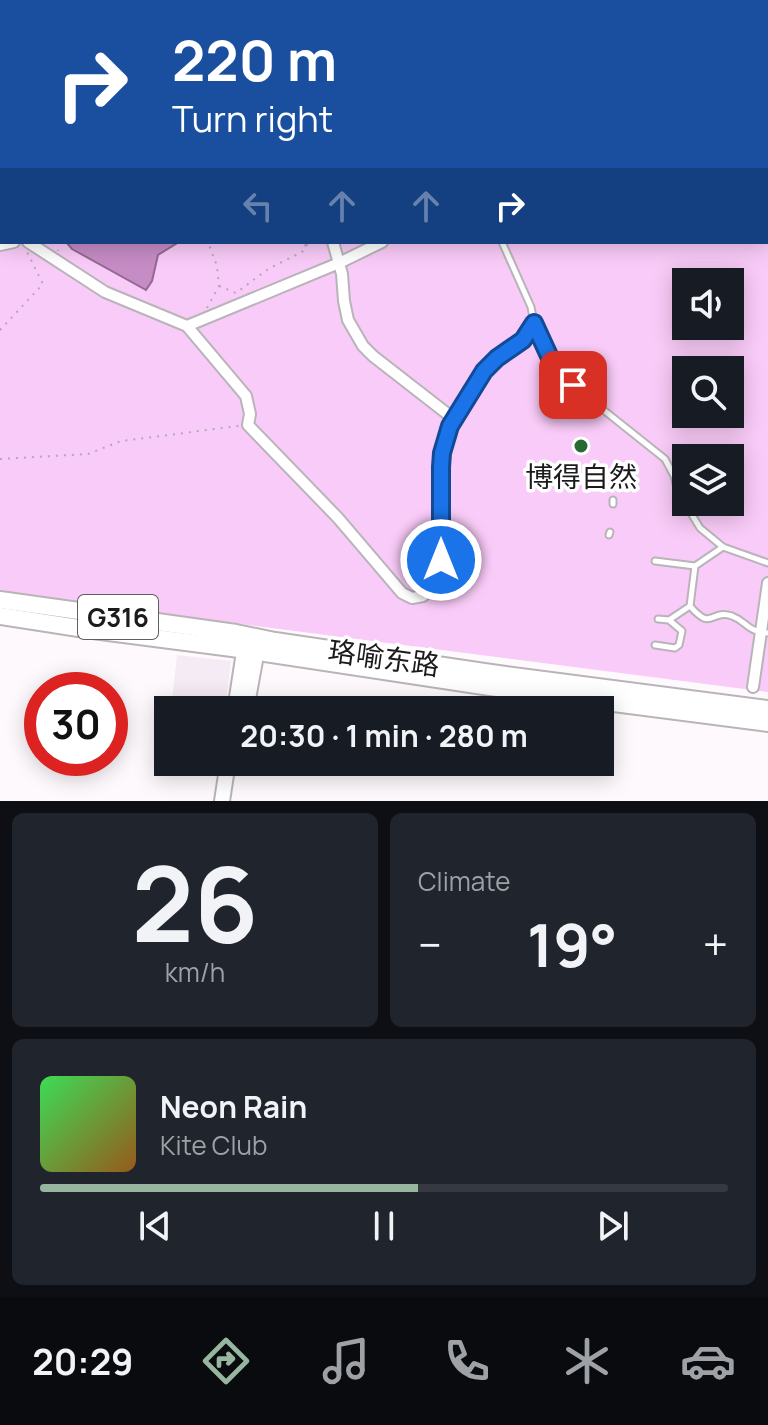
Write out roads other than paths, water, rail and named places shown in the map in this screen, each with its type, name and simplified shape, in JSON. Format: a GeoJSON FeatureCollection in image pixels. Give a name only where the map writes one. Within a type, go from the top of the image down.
{"type":"FeatureCollection","features":[{"type":"Feature","properties":{"kind":"highway","name":"珞喻东路"},"geometry":{"type":"LineString","coordinates":[[0,600],[490,687],[768,723]]}},
{"type":"Feature","properties":{"kind":"highway","name":"珞喻东路"},"geometry":{"type":"LineString","coordinates":[[0,616],[73,627],[252,644],[768,709]]}},
{"type":"Feature","properties":{"kind":"main road"},"geometry":{"type":"LineString","coordinates":[[239,696],[252,644]]}},
{"type":"Feature","properties":{"kind":"main road"},"geometry":{"type":"LineString","coordinates":[[247,696],[252,644]]}},
{"type":"Feature","properties":{"kind":"main road"},"geometry":{"type":"LineString","coordinates":[[222,801],[226,776]]}},
{"type":"Feature","properties":{"kind":"main road"},"geometry":{"type":"LineString","coordinates":[[231,801],[235,776]]}},
{"type":"Feature","properties":{"kind":"street"},"geometry":{"type":"LineString","coordinates":[[29,244],[105,292],[187,326],[246,396],[250,414],[248,425],[338,518],[402,593],[412,598],[423,596],[430,589],[441,560],[441,467],[450,426],[484,371],[523,340],[534,323]]}},
{"type":"Feature","properties":{"kind":"street"},"geometry":{"type":"LineString","coordinates":[[334,244],[342,274],[348,320],[363,346],[454,419]]}},
{"type":"Feature","properties":{"kind":"street"},"geometry":{"type":"LineString","coordinates":[[187,326],[378,244]]}},
{"type":"Feature","properties":{"kind":"street"},"geometry":{"type":"LineString","coordinates":[[753,687],[764,633],[768,583]]}},
{"type":"Feature","properties":{"kind":"lane"},"geometry":{"type":"LineString","coordinates":[[503,244],[551,360],[586,396],[665,459],[674,476],[681,504],[689,510],[700,528],[723,547],[768,563]]}},
{"type":"Feature","properties":{"kind":"lane"},"geometry":{"type":"LineString","coordinates":[[655,561],[695,566],[723,547]]}},
{"type":"Feature","properties":{"kind":"lane"},"geometry":{"type":"LineString","coordinates":[[695,566],[690,606],[699,617],[706,620],[724,615],[735,617],[751,631],[764,633]]}},
{"type":"Feature","properties":{"kind":"lane"},"geometry":{"type":"LineString","coordinates":[[669,620],[690,606]]}},
{"type":"Feature","properties":{"kind":"lane"},"geometry":{"type":"LineString","coordinates":[[655,645],[675,648],[679,645],[682,631],[669,620],[658,619]]}},
{"type":"Feature","properties":{"kind":"place","name":"博得自然"},"geometry":{"type":"Point","coordinates":[581,446]}}]}
